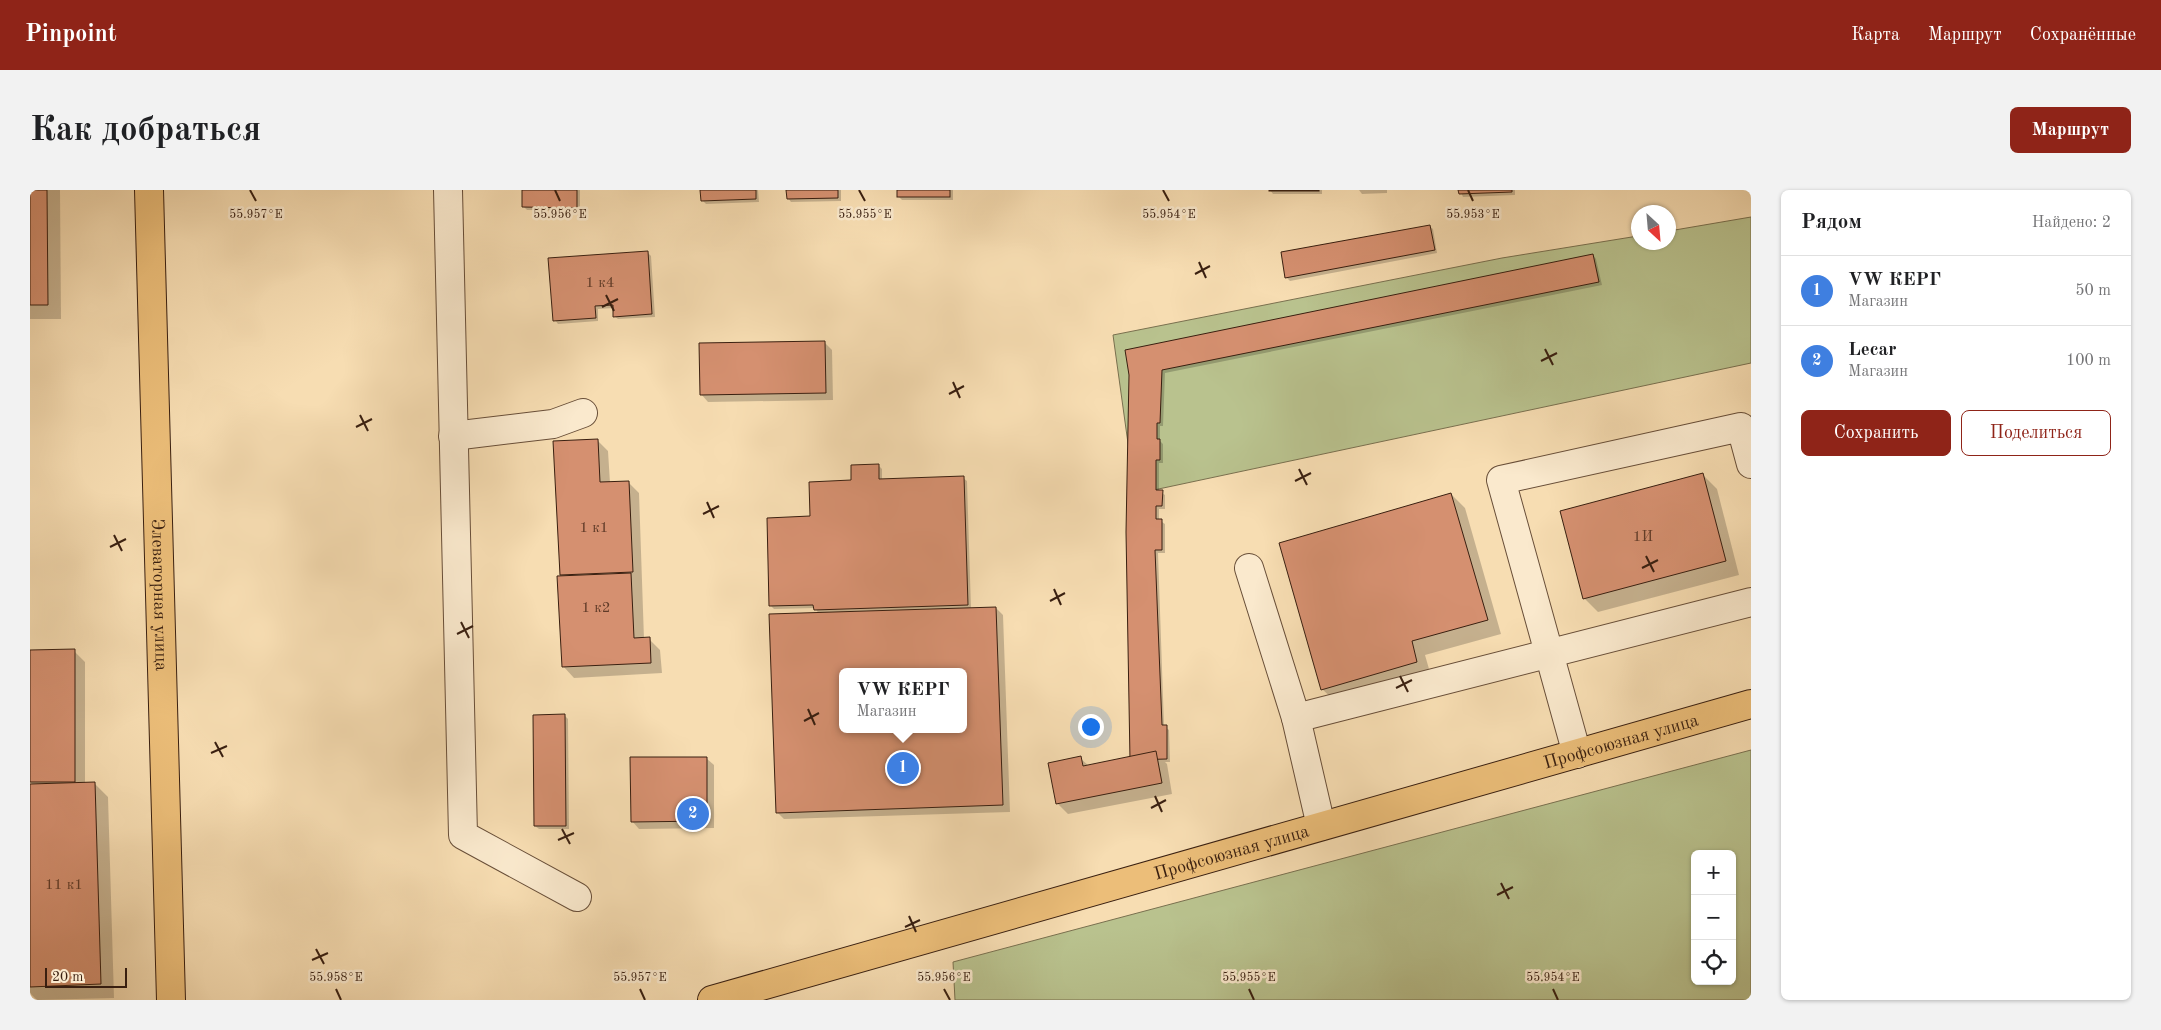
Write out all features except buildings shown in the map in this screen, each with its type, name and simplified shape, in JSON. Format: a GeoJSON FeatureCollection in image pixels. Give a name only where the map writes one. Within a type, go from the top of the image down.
{"type":"FeatureCollection","features":[{"type":"Feature","properties":{"kind":"main road","name":"Элеваторная улица"},"geometry":{"type":"LineString","coordinates":[[150,190],[172,1000]]}},
{"type":"Feature","properties":{"kind":"main road","name":"Профсоюзная улица"},"geometry":{"type":"LineString","coordinates":[[712,1000],[1751,704]]}},
{"type":"Feature","properties":{"kind":"lane"},"geometry":{"type":"LineString","coordinates":[[448,190],[463,835],[576,897]]}},
{"type":"Feature","properties":{"kind":"lane"},"geometry":{"type":"LineString","coordinates":[[453,436],[553,424],[583,413]]}},
{"type":"Feature","properties":{"kind":"lane"},"geometry":{"type":"LineString","coordinates":[[1577,754],[1501,480],[1741,427],[1751,464]]}},
{"type":"Feature","properties":{"kind":"lane"},"geometry":{"type":"LineString","coordinates":[[1249,568],[1296,718],[1321,826]]}},
{"type":"Feature","properties":{"kind":"lane"},"geometry":{"type":"LineString","coordinates":[[1296,718],[1751,602]]}},
{"type":"Feature","properties":{"kind":"green space"},"geometry":{"type":"Polygon","coordinates":[[[1751,217],[1751,363],[1135,494],[1113,335],[1502,258],[1631,237],[1631,250],[1676,250],[1676,230],[1751,217]]]}},
{"type":"Feature","properties":{"kind":"green space"},"geometry":{"type":"Polygon","coordinates":[[[1751,750],[1751,1000],[955,1000],[953,962],[1751,750]]]}},
{"type":"Feature","properties":{"kind":"place","name":"VW КЕРГ"},"geometry":{"type":"Point","coordinates":[903,768]}},
{"type":"Feature","properties":{"kind":"place","name":"Lecar"},"geometry":{"type":"Point","coordinates":[693,814]}}]}
